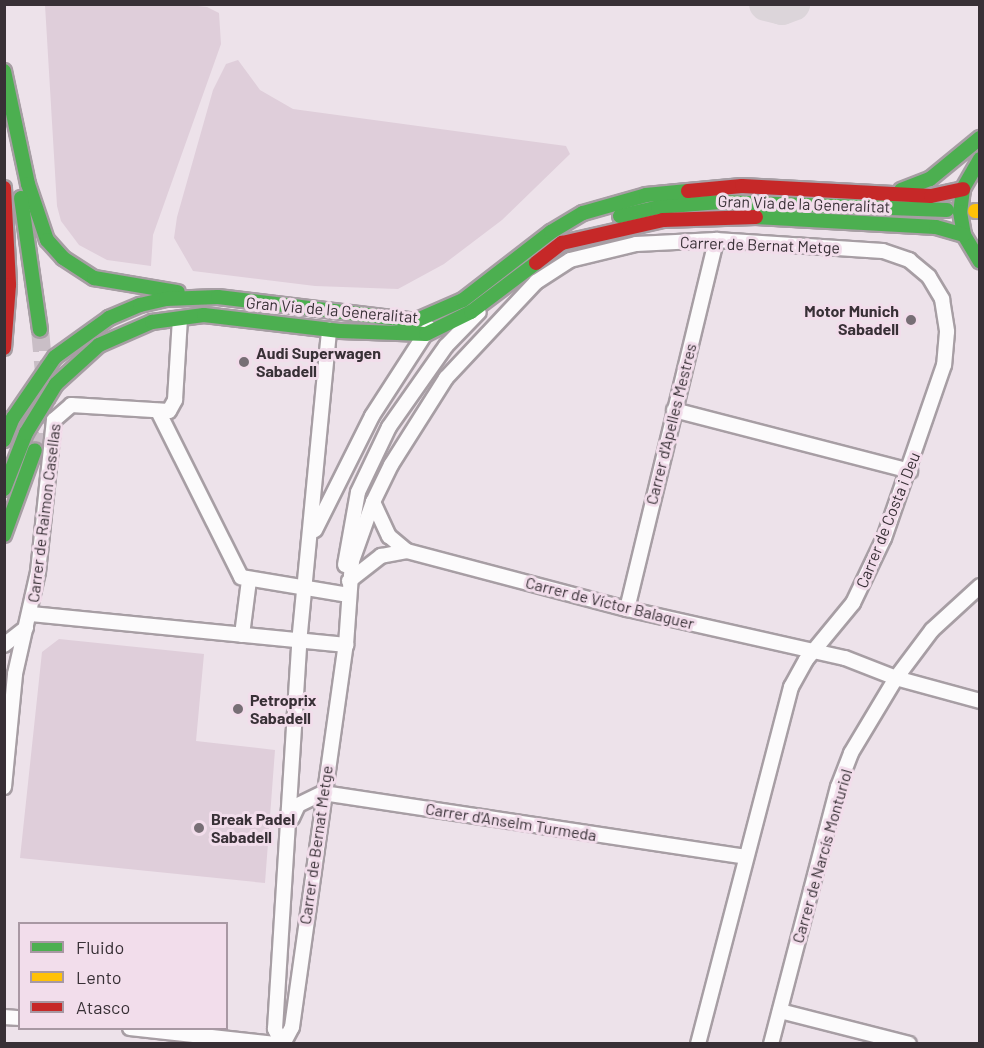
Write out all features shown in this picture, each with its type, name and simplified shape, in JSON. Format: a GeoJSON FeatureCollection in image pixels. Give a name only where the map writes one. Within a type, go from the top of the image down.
{"type":"FeatureCollection","features":[{"type":"Feature","properties":{"kind":"street"},"geometry":{"type":"LineString","coordinates":[[4,71],[37,219],[47,240],[63,258],[94,278],[218,297]]}},
{"type":"Feature","properties":{"kind":"street"},"geometry":{"type":"LineString","coordinates":[[4,92],[40,330]]}},
{"type":"Feature","properties":{"kind":"street"},"geometry":{"type":"LineString","coordinates":[[890,193],[930,179],[980,138]]}},
{"type":"Feature","properties":{"kind":"street"},"geometry":{"type":"LineString","coordinates":[[980,159],[963,189],[960,212],[964,235],[980,262]]}},
{"type":"Feature","properties":{"kind":"street","name":"Gran Via de la Generalitat"},"geometry":{"type":"LineString","coordinates":[[4,440],[35,383],[55,357],[81,336],[140,305],[166,299],[218,297],[395,321],[431,316],[472,294],[531,247],[583,213],[667,190],[742,186],[931,196],[963,189]]}},
{"type":"Feature","properties":{"kind":"street"},"geometry":{"type":"LineString","coordinates":[[4,188],[9,285],[4,348]]}},
{"type":"Feature","properties":{"kind":"street"},"geometry":{"type":"LineString","coordinates":[[562,243],[592,225],[617,216],[686,203],[947,210]]}},
{"type":"Feature","properties":{"kind":"street","name":"Gran Via de la Generalitat"},"geometry":{"type":"LineString","coordinates":[[4,489],[37,411],[76,363],[124,332],[204,315],[329,329],[426,334],[494,296],[562,243],[632,225],[717,216],[936,226],[964,235]]}},
{"type":"Feature","properties":{"kind":"street","name":"Carrer de Bernat Metge"},"geometry":{"type":"LineString","coordinates":[[282,1044],[292,1027],[322,793],[346,645],[348,596],[354,554],[373,502],[408,433],[446,378],[536,282],[570,260],[636,244],[716,240],[883,251]]}},
{"type":"Feature","properties":{"kind":"street","name":"Carrer d'Apelles Mestres"},"geometry":{"type":"LineString","coordinates":[[627,609],[716,240]]}},
{"type":"Feature","properties":{"kind":"street"},"geometry":{"type":"LineString","coordinates":[[310,543],[372,416],[426,334],[436,322],[471,303],[508,275],[531,247]]}},
{"type":"Feature","properties":{"kind":"street","name":"Carrer de Costa i Deu"},"geometry":{"type":"LineString","coordinates":[[698,1044],[744,857],[791,687],[813,652],[853,603],[910,471],[944,365],[948,332],[942,299],[929,277],[909,260],[883,251]]}},
{"type":"Feature","properties":{"kind":"street","name":"Carrer de Bernat Metge"},"geometry":{"type":"LineString","coordinates":[[350,581],[344,569],[347,535],[358,492],[389,428],[446,346],[494,296]]}},
{"type":"Feature","properties":{"kind":"street"},"geometry":{"type":"LineString","coordinates":[[180,319],[175,400],[169,411],[158,411],[241,577],[348,596]]}},
{"type":"Feature","properties":{"kind":"street","name":"Carrer de Bernat Metge"},"geometry":{"type":"LineString","coordinates":[[282,1044],[274,1029],[290,820],[299,644],[329,329]]}},
{"type":"Feature","properties":{"kind":"street","name":"Carrer de Raimon Casellas"},"geometry":{"type":"LineString","coordinates":[[4,787],[15,674],[29,621],[56,416],[71,405],[158,411]]}},
{"type":"Feature","properties":{"kind":"street"},"geometry":{"type":"LineString","coordinates":[[674,410],[910,471]]}},
{"type":"Feature","properties":{"kind":"street"},"geometry":{"type":"LineString","coordinates":[[4,535],[35,450]]}},
{"type":"Feature","properties":{"kind":"street"},"geometry":{"type":"LineString","coordinates":[[373,502],[389,536],[406,551]]}},
{"type":"Feature","properties":{"kind":"street"},"geometry":{"type":"LineString","coordinates":[[350,581],[381,556],[406,551]]}},
{"type":"Feature","properties":{"kind":"street","name":"Carrer de Víctor Balaguer"},"geometry":{"type":"LineString","coordinates":[[406,551],[627,609],[845,658],[896,678],[980,701]]}},
{"type":"Feature","properties":{"kind":"street"},"geometry":{"type":"LineString","coordinates":[[242,635],[249,580]]}},
{"type":"Feature","properties":{"kind":"street","name":"Carrer de Narcís Monturiol"},"geometry":{"type":"LineString","coordinates":[[771,1044],[838,787],[851,753],[896,678],[932,630],[980,586]]}},
{"type":"Feature","properties":{"kind":"street"},"geometry":{"type":"LineString","coordinates":[[4,645],[29,621],[242,635],[299,644],[346,645]]}},
{"type":"Feature","properties":{"kind":"street"},"geometry":{"type":"LineString","coordinates":[[290,820],[298,805],[322,793]]}},
{"type":"Feature","properties":{"kind":"street","name":"Carrer d'Anselm Turmeda"},"geometry":{"type":"LineString","coordinates":[[322,793],[744,857]]}},
{"type":"Feature","properties":{"kind":"street"},"geometry":{"type":"LineString","coordinates":[[780,1011],[909,1044]]}},
{"type":"Feature","properties":{"kind":"street"},"geometry":{"type":"LineString","coordinates":[[140,1030],[275,1044]]}},
{"type":"Feature","properties":{"kind":"shaded area"},"geometry":{"type":"Polygon","coordinates":[[[180,4],[207,7],[219,13],[221,44],[153,235],[151,266],[107,260],[79,245],[61,221],[57,206],[45,5],[180,4]]]}},
{"type":"Feature","properties":{"kind":"shaded area"},"geometry":{"type":"Polygon","coordinates":[[[238,60],[260,90],[293,109],[566,146],[570,154],[502,220],[444,264],[398,289],[315,286],[193,271],[174,238],[177,217],[213,90],[226,64],[238,60]]]}},
{"type":"Feature","properties":{"kind":"shaded area"},"geometry":{"type":"Polygon","coordinates":[[[59,639],[204,654],[196,741],[275,750],[265,883],[20,858],[42,652],[59,639]]]}},
{"type":"Feature","properties":{"kind":"taxiway"},"geometry":{"type":"LineString","coordinates":[[766,4],[782,8],[793,4]]}},
{"type":"Feature","properties":{"kind":"tunnel"},"geometry":{"type":"LineString","coordinates":[[35,450],[47,405],[40,330]]}},
{"type":"Feature","properties":{"kind":"traffic: fast"},"geometry":{"type":"LineString","coordinates":[[4,71],[28,184],[47,240],[63,258],[94,278],[178,292]]}},
{"type":"Feature","properties":{"kind":"traffic: fast"},"geometry":{"type":"LineString","coordinates":[[901,190],[930,179],[980,138]]}},
{"type":"Feature","properties":{"kind":"traffic: fast"},"geometry":{"type":"LineString","coordinates":[[980,159],[963,189],[960,212],[964,235],[980,262]]}},
{"type":"Feature","properties":{"kind":"traffic: fast"},"geometry":{"type":"LineString","coordinates":[[4,440],[13,418],[55,357],[109,318],[140,305],[166,299],[218,297],[415,321],[463,300],[551,232],[583,213],[646,195],[688,191]]}},
{"type":"Feature","properties":{"kind":"traffic: fast"},"geometry":{"type":"LineString","coordinates":[[21,198],[40,330]]}},
{"type":"Feature","properties":{"kind":"traffic: fast"},"geometry":{"type":"LineString","coordinates":[[620,216],[658,207],[720,202],[947,210]]}},
{"type":"Feature","properties":{"kind":"traffic: fast"},"geometry":{"type":"LineString","coordinates":[[756,217],[936,227],[964,235]]}},
{"type":"Feature","properties":{"kind":"traffic: fast"},"geometry":{"type":"LineString","coordinates":[[4,489],[26,433],[56,384],[99,345],[152,322],[204,315],[340,331],[426,334],[471,312],[536,263]]}},
{"type":"Feature","properties":{"kind":"traffic: fast"},"geometry":{"type":"LineString","coordinates":[[4,535],[35,450]]}},
{"type":"Feature","properties":{"kind":"traffic: slow"},"geometry":{"type":"LineString","coordinates":[[975,211],[980,211]]}},
{"type":"Feature","properties":{"kind":"traffic: jam"},"geometry":{"type":"LineString","coordinates":[[688,191],[742,186],[931,196],[963,189]]}},
{"type":"Feature","properties":{"kind":"traffic: jam"},"geometry":{"type":"LineString","coordinates":[[4,188],[9,285],[4,348]]}},
{"type":"Feature","properties":{"kind":"traffic: jam"},"geometry":{"type":"LineString","coordinates":[[536,263],[562,243],[663,220],[756,217]]}},
{"type":"Feature","properties":{"kind":"place","name":"Motor Munich Sabadell"},"geometry":{"type":"Point","coordinates":[911,320]}},
{"type":"Feature","properties":{"kind":"place","name":"Audi Superwagen Sabadell"},"geometry":{"type":"Point","coordinates":[244,362]}},
{"type":"Feature","properties":{"kind":"place","name":"Petroprix Sabadell"},"geometry":{"type":"Point","coordinates":[238,709]}},
{"type":"Feature","properties":{"kind":"place","name":"Break Padel Sabadell"},"geometry":{"type":"Point","coordinates":[199,828]}}]}
